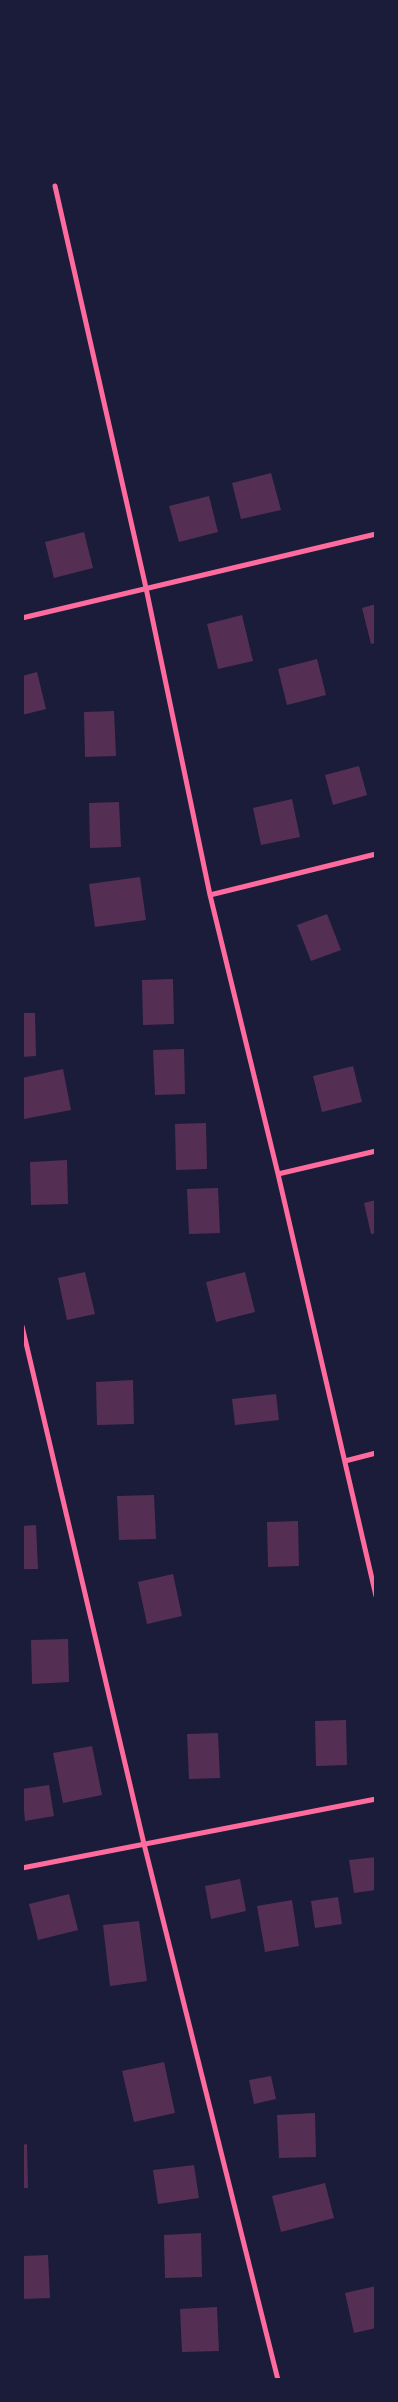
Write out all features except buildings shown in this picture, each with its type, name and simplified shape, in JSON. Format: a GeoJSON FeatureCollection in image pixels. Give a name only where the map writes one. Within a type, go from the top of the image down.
{"type":"FeatureCollection","features":[{"type":"Feature","properties":{"kind":"street"},"geometry":{"type":"LineString","coordinates":[[55,186],[146,588],[210,895],[278,1174],[376,1596]]}},
{"type":"Feature","properties":{"kind":"street"},"geometry":{"type":"LineString","coordinates":[[22,618],[376,534]]}},
{"type":"Feature","properties":{"kind":"street"},"geometry":{"type":"LineString","coordinates":[[210,895],[376,854]]}},
{"type":"Feature","properties":{"kind":"street"},"geometry":{"type":"LineString","coordinates":[[278,1174],[376,1151]]}},
{"type":"Feature","properties":{"kind":"street"},"geometry":{"type":"LineString","coordinates":[[22,1326],[144,1844],[278,2380]]}},
{"type":"Feature","properties":{"kind":"street"},"geometry":{"type":"LineString","coordinates":[[345,1460],[376,1453]]}},
{"type":"Feature","properties":{"kind":"street"},"geometry":{"type":"LineString","coordinates":[[22,1868],[376,1799]]}}]}
